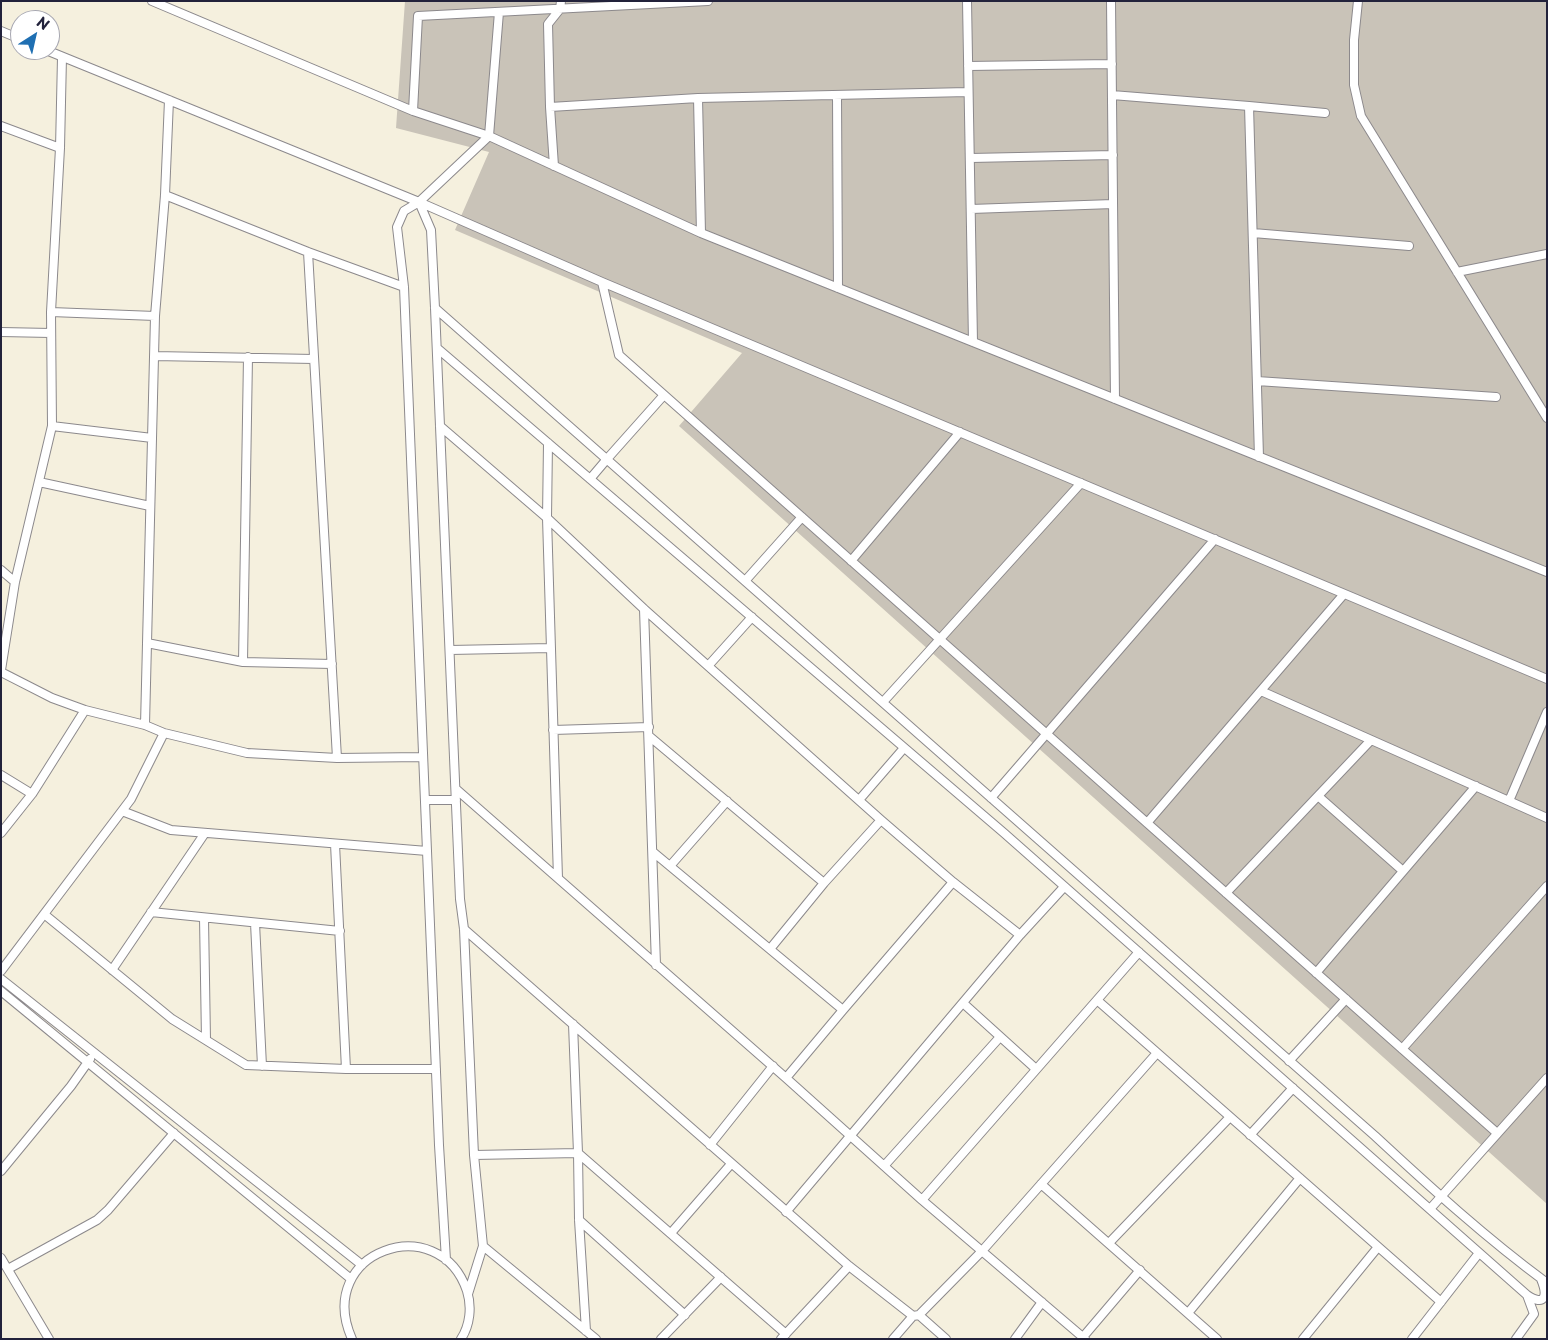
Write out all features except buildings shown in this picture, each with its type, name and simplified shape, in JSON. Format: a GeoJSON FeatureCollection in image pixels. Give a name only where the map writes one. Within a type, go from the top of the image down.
{"type":"FeatureCollection","features":[{"type":"Feature","properties":{"kind":"street"},"geometry":{"type":"LineString","coordinates":[[152,1],[413,111],[488,136],[701,232],[1547,572]]}},
{"type":"Feature","properties":{"kind":"street"},"geometry":{"type":"LineString","coordinates":[[413,111],[418,16],[499,12],[561,5],[708,1]]}},
{"type":"Feature","properties":{"kind":"street"},"geometry":{"type":"LineString","coordinates":[[967,1],[973,342]]}},
{"type":"Feature","properties":{"kind":"street"},"geometry":{"type":"LineString","coordinates":[[1111,1],[1115,399]]}},
{"type":"Feature","properties":{"kind":"street"},"geometry":{"type":"LineString","coordinates":[[1358,1],[1354,40],[1354,85],[1361,116],[1547,418]]}},
{"type":"Feature","properties":{"kind":"street"},"geometry":{"type":"LineString","coordinates":[[554,166],[550,107],[548,24],[561,5]]}},
{"type":"Feature","properties":{"kind":"street"},"geometry":{"type":"LineString","coordinates":[[446,1260],[439,1144],[404,287],[396,227],[404,211],[419,202],[488,136],[499,12]]}},
{"type":"Feature","properties":{"kind":"street"},"geometry":{"type":"LineString","coordinates":[[423,757],[337,758],[247,753],[164,733],[85,710],[52,698],[1,671],[15,582],[52,426],[51,312],[60,148],[62,57],[419,202],[602,282],[1547,679]]}},
{"type":"Feature","properties":{"kind":"street"},"geometry":{"type":"LineString","coordinates":[[968,66],[1112,64]]}},
{"type":"Feature","properties":{"kind":"street"},"geometry":{"type":"LineString","coordinates":[[550,107],[698,98],[968,92]]}},
{"type":"Feature","properties":{"kind":"street"},"geometry":{"type":"LineString","coordinates":[[836,95],[838,288]]}},
{"type":"Feature","properties":{"kind":"street"},"geometry":{"type":"LineString","coordinates":[[1112,95],[1325,114]]}},
{"type":"Feature","properties":{"kind":"street"},"geometry":{"type":"LineString","coordinates":[[698,98],[701,232]]}},
{"type":"Feature","properties":{"kind":"street"},"geometry":{"type":"LineString","coordinates":[[145,726],[155,316],[165,195],[168,100]]}},
{"type":"Feature","properties":{"kind":"street"},"geometry":{"type":"LineString","coordinates":[[1249,106],[1259,457]]}},
{"type":"Feature","properties":{"kind":"street"},"geometry":{"type":"LineString","coordinates":[[1,126],[60,148]]}},
{"type":"Feature","properties":{"kind":"street"},"geometry":{"type":"LineString","coordinates":[[971,158],[1112,155]]}},
{"type":"Feature","properties":{"kind":"street"},"geometry":{"type":"LineString","coordinates":[[165,195],[308,252],[404,287]]}},
{"type":"Feature","properties":{"kind":"street"},"geometry":{"type":"LineString","coordinates":[[419,202],[431,230],[436,308],[460,899],[464,929],[474,1155],[483,1246],[468,1294],[469,1317],[463,1338]]}},
{"type":"Feature","properties":{"kind":"street"},"geometry":{"type":"LineString","coordinates":[[971,209],[1113,204]]}},
{"type":"Feature","properties":{"kind":"street"},"geometry":{"type":"LineString","coordinates":[[1253,233],[1409,246]]}},
{"type":"Feature","properties":{"kind":"street"},"geometry":{"type":"LineString","coordinates":[[308,252],[337,758]]}},
{"type":"Feature","properties":{"kind":"street"},"geometry":{"type":"LineString","coordinates":[[1456,272],[1547,254]]}},
{"type":"Feature","properties":{"kind":"street"},"geometry":{"type":"LineString","coordinates":[[602,282],[619,355],[1497,1133]]}},
{"type":"Feature","properties":{"kind":"street"},"geometry":{"type":"LineString","coordinates":[[436,308],[1375,1136],[1440,1196],[1517,1261],[1547,1283]]}},
{"type":"Feature","properties":{"kind":"street"},"geometry":{"type":"LineString","coordinates":[[51,312],[155,316]]}},
{"type":"Feature","properties":{"kind":"street"},"geometry":{"type":"LineString","coordinates":[[1,332],[51,333]]}},
{"type":"Feature","properties":{"kind":"street"},"geometry":{"type":"LineString","coordinates":[[437,348],[1064,886],[1535,1301],[1540,1300],[1546,1293],[1545,1286],[1540,1278]]}},
{"type":"Feature","properties":{"kind":"street"},"geometry":{"type":"LineString","coordinates":[[154,356],[314,359]]}},
{"type":"Feature","properties":{"kind":"street"},"geometry":{"type":"LineString","coordinates":[[243,662],[248,358]]}},
{"type":"Feature","properties":{"kind":"street"},"geometry":{"type":"LineString","coordinates":[[1257,381],[1496,397]]}},
{"type":"Feature","properties":{"kind":"street"},"geometry":{"type":"LineString","coordinates":[[590,479],[664,395]]}},
{"type":"Feature","properties":{"kind":"street"},"geometry":{"type":"LineString","coordinates":[[52,426],[152,438]]}},
{"type":"Feature","properties":{"kind":"street"},"geometry":{"type":"LineString","coordinates":[[440,426],[547,518],[644,609],[881,820],[953,882],[1020,935]]}},
{"type":"Feature","properties":{"kind":"street"},"geometry":{"type":"LineString","coordinates":[[851,560],[960,432]]}},
{"type":"Feature","properties":{"kind":"street"},"geometry":{"type":"LineString","coordinates":[[548,443],[547,518],[558,878]]}},
{"type":"Feature","properties":{"kind":"street"},"geometry":{"type":"LineString","coordinates":[[39,482],[150,506]]}},
{"type":"Feature","properties":{"kind":"street"},"geometry":{"type":"LineString","coordinates":[[883,702],[1081,483]]}},
{"type":"Feature","properties":{"kind":"street"},"geometry":{"type":"LineString","coordinates":[[745,581],[802,517]]}},
{"type":"Feature","properties":{"kind":"street"},"geometry":{"type":"LineString","coordinates":[[991,798],[1048,735],[1215,540]]}},
{"type":"Feature","properties":{"kind":"street"},"geometry":{"type":"LineString","coordinates":[[1,570],[15,582]]}},
{"type":"Feature","properties":{"kind":"street"},"geometry":{"type":"LineString","coordinates":[[1147,823],[1344,594]]}},
{"type":"Feature","properties":{"kind":"street"},"geometry":{"type":"LineString","coordinates":[[644,609],[656,965]]}},
{"type":"Feature","properties":{"kind":"street"},"geometry":{"type":"LineString","coordinates":[[708,666],[752,617]]}},
{"type":"Feature","properties":{"kind":"street"},"geometry":{"type":"LineString","coordinates":[[147,643],[243,662],[332,664]]}},
{"type":"Feature","properties":{"kind":"street"},"geometry":{"type":"LineString","coordinates":[[450,650],[551,648]]}},
{"type":"Feature","properties":{"kind":"street"},"geometry":{"type":"LineString","coordinates":[[1261,691],[1547,818]]}},
{"type":"Feature","properties":{"kind":"street"},"geometry":{"type":"LineString","coordinates":[[1,833],[32,794],[85,710]]}},
{"type":"Feature","properties":{"kind":"street"},"geometry":{"type":"LineString","coordinates":[[1509,801],[1547,712]]}},
{"type":"Feature","properties":{"kind":"street"},"geometry":{"type":"LineString","coordinates":[[554,730],[649,731],[727,801],[824,883]]}},
{"type":"Feature","properties":{"kind":"street"},"geometry":{"type":"LineString","coordinates":[[1,971],[131,799],[164,733]]}},
{"type":"Feature","properties":{"kind":"street"},"geometry":{"type":"LineString","coordinates":[[1226,893],[1371,740]]}},
{"type":"Feature","properties":{"kind":"street"},"geometry":{"type":"LineString","coordinates":[[859,800],[904,748]]}},
{"type":"Feature","properties":{"kind":"street"},"geometry":{"type":"LineString","coordinates":[[1,775],[32,794]]}},
{"type":"Feature","properties":{"kind":"street"},"geometry":{"type":"LineString","coordinates":[[1316,973],[1476,786]]}},
{"type":"Feature","properties":{"kind":"street"},"geometry":{"type":"LineString","coordinates":[[456,789],[786,1078],[922,1200],[1084,1338],[1140,1270]]}},
{"type":"Feature","properties":{"kind":"street"},"geometry":{"type":"LineString","coordinates":[[1318,796],[1403,871]]}},
{"type":"Feature","properties":{"kind":"street"},"geometry":{"type":"LineString","coordinates":[[425,800],[456,800]]}},
{"type":"Feature","properties":{"kind":"street"},"geometry":{"type":"LineString","coordinates":[[670,866],[727,801]]}},
{"type":"Feature","properties":{"kind":"street"},"geometry":{"type":"LineString","coordinates":[[122,811],[171,830],[427,851]]}},
{"type":"Feature","properties":{"kind":"street"},"geometry":{"type":"LineString","coordinates":[[770,949],[824,883],[881,820]]}},
{"type":"Feature","properties":{"kind":"street"},"geometry":{"type":"LineString","coordinates":[[112,970],[205,833]]}},
{"type":"Feature","properties":{"kind":"street"},"geometry":{"type":"LineString","coordinates":[[335,844],[346,1069]]}},
{"type":"Feature","properties":{"kind":"street"},"geometry":{"type":"LineString","coordinates":[[653,852],[843,1010]]}},
{"type":"Feature","properties":{"kind":"street"},"geometry":{"type":"LineString","coordinates":[[786,1078],[953,882]]}},
{"type":"Feature","properties":{"kind":"street"},"geometry":{"type":"LineString","coordinates":[[786,1212],[1020,935],[1064,886]]}},
{"type":"Feature","properties":{"kind":"street"},"geometry":{"type":"LineString","coordinates":[[1402,1049],[1547,886]]}},
{"type":"Feature","properties":{"kind":"street"},"geometry":{"type":"LineString","coordinates":[[151,912],[340,931]]}},
{"type":"Feature","properties":{"kind":"street"},"geometry":{"type":"LineString","coordinates":[[44,914],[172,1019],[246,1065],[346,1069],[436,1069]]}},
{"type":"Feature","properties":{"kind":"street"},"geometry":{"type":"LineString","coordinates":[[204,918],[206,1040]]}},
{"type":"Feature","properties":{"kind":"street"},"geometry":{"type":"LineString","coordinates":[[255,923],[262,1066]]}},
{"type":"Feature","properties":{"kind":"street"},"geometry":{"type":"LineString","coordinates":[[464,929],[849,1266],[946,1339]]}},
{"type":"Feature","properties":{"kind":"street"},"geometry":{"type":"LineString","coordinates":[[922,1200],[1139,952]]}},
{"type":"Feature","properties":{"kind":"street"},"geometry":{"type":"LineString","coordinates":[[1,979],[362,1264]]}},
{"type":"Feature","properties":{"kind":"street"},"geometry":{"type":"LineString","coordinates":[[1,991],[351,1279]]}},
{"type":"Feature","properties":{"kind":"street"},"geometry":{"type":"LineString","coordinates":[[1290,1061],[1346,999]]}},
{"type":"Feature","properties":{"kind":"street"},"geometry":{"type":"LineString","coordinates":[[1097,1000],[1441,1302]]}},
{"type":"Feature","properties":{"kind":"street"},"geometry":{"type":"LineString","coordinates":[[963,1003],[1036,1069]]}},
{"type":"Feature","properties":{"kind":"street"},"geometry":{"type":"LineString","coordinates":[[573,1024],[579,1220],[586,1331]]}},
{"type":"Feature","properties":{"kind":"street"},"geometry":{"type":"LineString","coordinates":[[884,1166],[1000,1037]]}},
{"type":"Feature","properties":{"kind":"street"},"geometry":{"type":"LineString","coordinates":[[1,1171],[71,1086],[94,1053]]}},
{"type":"Feature","properties":{"kind":"street"},"geometry":{"type":"LineString","coordinates":[[893,1339],[982,1251],[1157,1053]]}},
{"type":"Feature","properties":{"kind":"street"},"geometry":{"type":"LineString","coordinates":[[710,1145],[772,1066]]}},
{"type":"Feature","properties":{"kind":"street"},"geometry":{"type":"LineString","coordinates":[[1430,1209],[1547,1078]]}},
{"type":"Feature","properties":{"kind":"street"},"geometry":{"type":"LineString","coordinates":[[1250,1134],[1293,1088]]}},
{"type":"Feature","properties":{"kind":"street"},"geometry":{"type":"LineString","coordinates":[[1109,1243],[1230,1117]]}},
{"type":"Feature","properties":{"kind":"street"},"geometry":{"type":"LineString","coordinates":[[8,1269],[97,1220],[108,1210],[174,1133]]}},
{"type":"Feature","properties":{"kind":"street"},"geometry":{"type":"LineString","coordinates":[[474,1155],[578,1153],[721,1277],[784,1336],[849,1266]]}},
{"type":"Feature","properties":{"kind":"street"},"geometry":{"type":"LineString","coordinates":[[671,1233],[731,1164]]}},
{"type":"Feature","properties":{"kind":"street"},"geometry":{"type":"LineString","coordinates":[[1188,1313],[1300,1178]]}},
{"type":"Feature","properties":{"kind":"street"},"geometry":{"type":"LineString","coordinates":[[1041,1184],[1217,1339]]}},
{"type":"Feature","properties":{"kind":"street"},"geometry":{"type":"LineString","coordinates":[[579,1220],[685,1315]]}},
{"type":"Feature","properties":{"kind":"street"},"geometry":{"type":"LineString","coordinates":[[352,1339],[346,1326],[344,1310],[346,1294],[351,1279],[362,1264],[376,1253],[394,1247],[412,1246],[430,1250],[446,1260],[460,1275],[468,1294]]}},
{"type":"Feature","properties":{"kind":"street"},"geometry":{"type":"LineString","coordinates":[[483,1246],[596,1339]]}},
{"type":"Feature","properties":{"kind":"street"},"geometry":{"type":"LineString","coordinates":[[1303,1339],[1378,1247]]}},
{"type":"Feature","properties":{"kind":"street"},"geometry":{"type":"LineString","coordinates":[[1412,1339],[1480,1253]]}},
{"type":"Feature","properties":{"kind":"street"},"geometry":{"type":"LineString","coordinates":[[1,1258],[49,1339]]}},
{"type":"Feature","properties":{"kind":"street"},"geometry":{"type":"LineString","coordinates":[[661,1339],[721,1277]]}},
{"type":"Feature","properties":{"kind":"street"},"geometry":{"type":"LineString","coordinates":[[1516,1339],[1534,1314],[1527,1295]]}},
{"type":"Feature","properties":{"kind":"street"},"geometry":{"type":"LineString","coordinates":[[1015,1339],[1042,1302]]}},
{"type":"Feature","properties":{"kind":"shaded area"},"geometry":{"type":"Polygon","coordinates":[[[405,1],[1547,1],[1547,1204],[679,426],[742,353],[455,230],[489,152],[396,128],[405,1]]]}}]}
